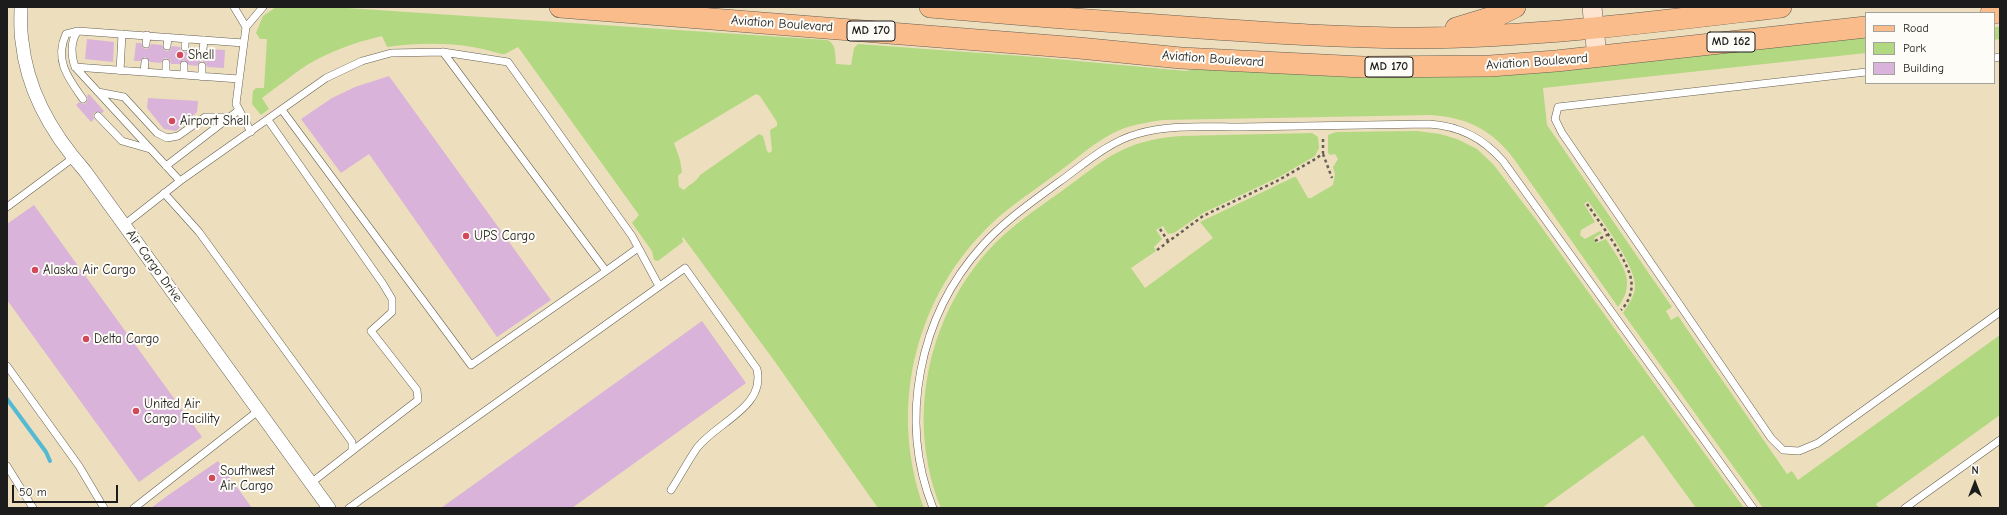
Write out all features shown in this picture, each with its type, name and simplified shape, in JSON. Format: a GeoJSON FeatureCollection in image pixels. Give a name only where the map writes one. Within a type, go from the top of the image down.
{"type":"FeatureCollection","features":[{"type":"Feature","properties":{"kind":"main road","name":"Aviation Boulevard"},"geometry":{"type":"LineString","coordinates":[[560,7],[1079,48],[1181,58],[1300,65],[1424,68],[1490,66],[1597,57],[1865,27]]}},
{"type":"Feature","properties":{"kind":"main road","name":"MD 170"},"geometry":{"type":"LineString","coordinates":[[930,7],[1321,36],[1419,38],[1476,23],[1515,7]]}},
{"type":"Feature","properties":{"kind":"main road"},"geometry":{"type":"LineString","coordinates":[[1592,7],[1597,57]]}},
{"type":"Feature","properties":{"kind":"main road","name":"MD 162"},"geometry":{"type":"LineString","coordinates":[[1419,38],[1516,34],[1594,28],[1781,7]]}},
{"type":"Feature","properties":{"kind":"street","name":"Air Cargo Drive"},"geometry":{"type":"LineString","coordinates":[[21,7],[22,41],[34,89],[44,115],[57,137],[85,171],[329,508]]}},
{"type":"Feature","properties":{"kind":"lane"},"geometry":{"type":"LineString","coordinates":[[234,7],[246,27]]}},
{"type":"Feature","properties":{"kind":"lane"},"geometry":{"type":"LineString","coordinates":[[251,132],[236,104],[246,27],[263,7]]}},
{"type":"Feature","properties":{"kind":"lane"},"geometry":{"type":"LineString","coordinates":[[83,99],[65,72],[62,43],[66,34],[78,31],[98,32],[244,43]]}},
{"type":"Feature","properties":{"kind":"lane"},"geometry":{"type":"LineString","coordinates":[[78,31],[74,36],[72,45],[75,67],[180,182]]}},
{"type":"Feature","properties":{"kind":"lane"},"geometry":{"type":"LineString","coordinates":[[98,32],[98,40]]}},
{"type":"Feature","properties":{"kind":"lane"},"geometry":{"type":"LineString","coordinates":[[120,71],[122,34]]}},
{"type":"Feature","properties":{"kind":"lane"},"geometry":{"type":"LineString","coordinates":[[146,44],[147,35]]}},
{"type":"Feature","properties":{"kind":"lane"},"geometry":{"type":"LineString","coordinates":[[167,46],[168,37]]}},
{"type":"Feature","properties":{"kind":"lane"},"geometry":{"type":"LineString","coordinates":[[185,47],[186,38]]}},
{"type":"Feature","properties":{"kind":"lane"},"geometry":{"type":"LineString","coordinates":[[203,49],[204,40]]}},
{"type":"Feature","properties":{"kind":"lane"},"geometry":{"type":"LineString","coordinates":[[443,52],[606,271]]}},
{"type":"Feature","properties":{"kind":"lane"},"geometry":{"type":"LineString","coordinates":[[124,225],[164,193],[326,78],[362,61],[391,53],[443,52],[508,62],[632,236],[659,286]]}},
{"type":"Feature","properties":{"kind":"lane"},"geometry":{"type":"LineString","coordinates":[[96,69],[97,60]]}},
{"type":"Feature","properties":{"kind":"lane"},"geometry":{"type":"LineString","coordinates":[[144,72],[145,62]]}},
{"type":"Feature","properties":{"kind":"lane"},"geometry":{"type":"LineString","coordinates":[[166,63],[166,74]]}},
{"type":"Feature","properties":{"kind":"lane"},"geometry":{"type":"LineString","coordinates":[[184,65],[184,75]]}},
{"type":"Feature","properties":{"kind":"lane"},"geometry":{"type":"LineString","coordinates":[[202,66],[202,76]]}},
{"type":"Feature","properties":{"kind":"lane"},"geometry":{"type":"LineString","coordinates":[[75,67],[239,79]]}},
{"type":"Feature","properties":{"kind":"lane"},"geometry":{"type":"LineString","coordinates":[[1865,72],[1558,107],[1555,119],[1562,133],[1755,415],[1775,443],[1782,450],[1799,451],[1818,443],[2000,312]]}},
{"type":"Feature","properties":{"kind":"lane"},"geometry":{"type":"LineString","coordinates":[[98,92],[124,97],[157,133],[167,138],[178,136],[205,117],[229,117]]}},
{"type":"Feature","properties":{"kind":"lane"},"geometry":{"type":"LineString","coordinates":[[166,166],[239,110]]}},
{"type":"Feature","properties":{"kind":"lane"},"geometry":{"type":"LineString","coordinates":[[282,110],[471,364],[638,248]]}},
{"type":"Feature","properties":{"kind":"lane"},"geometry":{"type":"LineString","coordinates":[[98,116],[122,141],[150,149]]}},
{"type":"Feature","properties":{"kind":"lane"},"geometry":{"type":"LineString","coordinates":[[268,120],[392,299],[392,312],[371,330],[417,390],[418,400],[311,483]]}},
{"type":"Feature","properties":{"kind":"lane"},"geometry":{"type":"LineString","coordinates":[[933,508],[924,483],[917,445],[916,395],[923,357],[934,321],[952,286],[966,265],[991,236],[1019,212],[1103,150],[1136,134],[1173,128],[1429,124],[1453,127],[1477,138],[1495,152],[1510,170],[1754,508]]}},
{"type":"Feature","properties":{"kind":"lane"},"geometry":{"type":"LineString","coordinates":[[7,207],[73,158]]}},
{"type":"Feature","properties":{"kind":"lane"},"geometry":{"type":"LineString","coordinates":[[164,193],[199,232],[352,442],[352,451]]}},
{"type":"Feature","properties":{"kind":"lane"},"geometry":{"type":"LineString","coordinates":[[349,508],[685,268],[757,368],[760,379],[749,403],[697,448],[671,490]]}},
{"type":"Feature","properties":{"kind":"lane"},"geometry":{"type":"LineString","coordinates":[[7,366],[79,466],[104,508]]}},
{"type":"Feature","properties":{"kind":"lane"},"geometry":{"type":"LineString","coordinates":[[134,508],[258,411]]}},
{"type":"Feature","properties":{"kind":"lane"},"geometry":{"type":"LineString","coordinates":[[1904,508],[2000,440]]}},
{"type":"Feature","properties":{"kind":"lane"},"geometry":{"type":"LineString","coordinates":[[7,466],[33,508]]}},
{"type":"Feature","properties":{"kind":"path"},"geometry":{"type":"LineString","coordinates":[[1322,125],[1323,153],[1332,178]]}},
{"type":"Feature","properties":{"kind":"path"},"geometry":{"type":"LineString","coordinates":[[1157,250],[1203,216],[1276,182],[1323,153]]}},
{"type":"Feature","properties":{"kind":"path"},"geometry":{"type":"LineString","coordinates":[[1587,204],[1628,270],[1632,283],[1627,301],[1615,316]]}},
{"type":"Feature","properties":{"kind":"path"},"geometry":{"type":"LineString","coordinates":[[1160,229],[1168,241]]}},
{"type":"Feature","properties":{"kind":"path"},"geometry":{"type":"LineString","coordinates":[[1595,241],[1607,235]]}},
{"type":"Feature","properties":{"kind":"green space"},"geometry":{"type":"Polygon","coordinates":[[[276,7],[332,7],[827,40],[834,47],[836,64],[851,65],[854,48],[858,44],[1035,57],[1186,71],[1195,69],[1349,77],[1486,77],[1865,37],[1865,53],[1543,88],[1547,125],[1672,307],[1666,311],[1671,320],[1678,316],[1787,474],[1792,471],[1798,480],[2000,335],[2000,415],[1876,504],[1879,508],[1763,508],[1623,313],[1633,295],[1635,288],[1634,279],[1617,243],[1588,201],[1584,204],[1595,222],[1581,230],[1580,235],[1585,239],[1600,231],[1602,233],[1594,238],[1596,243],[1606,239],[1622,264],[1627,280],[1627,289],[1624,298],[1618,307],[1514,159],[1497,140],[1478,127],[1456,119],[1431,115],[1163,120],[1137,124],[1122,129],[1095,144],[1000,216],[984,231],[960,260],[940,292],[925,325],[914,361],[909,397],[909,434],[914,472],[924,508],[878,508],[773,359],[683,237],[683,242],[658,261],[654,260],[652,251],[632,223],[639,215],[518,47],[505,54],[501,54],[473,47],[444,44],[416,44],[387,47],[382,36],[373,38],[334,51],[301,69],[262,98],[269,109],[261,115],[252,104],[253,91],[256,88],[264,88],[267,39],[260,39],[256,33],[263,16],[276,7]],[[756,94],[674,143],[680,160],[682,172],[678,176],[679,187],[684,190],[700,175],[759,134],[763,136],[767,151],[769,153],[772,151],[770,130],[777,126],[777,122],[760,96],[756,94]]]}},
{"type":"Feature","properties":{"kind":"green space"},"geometry":{"type":"Polygon","coordinates":[[[1995,27],[2000,27],[2000,39],[1995,40],[1995,27]]]}},
{"type":"Feature","properties":{"kind":"green space"},"geometry":{"type":"Polygon","coordinates":[[[1417,131],[1440,134],[1457,139],[1477,149],[1493,164],[1537,221],[1744,508],[1696,508],[1643,435],[1542,508],[941,508],[930,475],[925,441],[924,407],[928,374],[936,341],[949,309],[966,279],[995,243],[1022,220],[1103,161],[1116,153],[1144,142],[1180,136],[1312,133],[1318,137],[1319,148],[1315,156],[1279,177],[1203,213],[1174,233],[1168,234],[1163,226],[1156,230],[1162,239],[1154,247],[1156,251],[1131,268],[1145,288],[1213,238],[1200,222],[1294,177],[1296,177],[1308,198],[1311,198],[1333,185],[1335,174],[1333,167],[1338,159],[1335,154],[1330,155],[1328,153],[1328,135],[1336,132],[1417,131]]]}},
{"type":"Feature","properties":{"kind":"building"},"geometry":{"type":"Polygon","coordinates":[[[87,39],[114,42],[113,62],[85,59],[87,39]]]}},
{"type":"Feature","properties":{"kind":"building","name":"Shell"},"geometry":{"type":"Polygon","coordinates":[[[136,43],[141,43],[143,48],[146,49],[150,47],[151,44],[162,45],[164,50],[167,51],[171,49],[172,46],[180,47],[181,50],[185,52],[188,51],[190,47],[198,48],[200,53],[203,54],[207,52],[208,49],[225,50],[224,68],[207,67],[206,63],[202,61],[199,62],[197,66],[189,65],[184,60],[179,64],[171,64],[170,60],[166,58],[163,59],[161,63],[150,62],[145,57],[140,61],[134,61],[136,43]]]}},
{"type":"Feature","properties":{"kind":"building","name":"UPS Cargo"},"geometry":{"type":"Polygon","coordinates":[[[389,76],[551,300],[497,337],[369,154],[341,173],[301,119],[332,98],[355,87],[389,76]]]}},
{"type":"Feature","properties":{"kind":"building"},"geometry":{"type":"Polygon","coordinates":[[[89,94],[104,111],[102,113],[95,112],[93,115],[94,119],[91,122],[76,105],[79,102],[83,104],[86,103],[88,99],[87,96],[89,94]]]}},
{"type":"Feature","properties":{"kind":"building","name":"Airport Shell"},"geometry":{"type":"Polygon","coordinates":[[[148,98],[198,101],[197,112],[176,131],[164,129],[147,108],[148,98]]]}},
{"type":"Feature","properties":{"kind":"building"},"geometry":{"type":"Polygon","coordinates":[[[34,205],[202,437],[139,482],[7,300],[7,224],[34,205]]]}},
{"type":"Feature","properties":{"kind":"building"},"geometry":{"type":"Polygon","coordinates":[[[702,321],[746,383],[572,508],[441,508],[702,321]]]}},
{"type":"Feature","properties":{"kind":"building","name":"Southwest Air Cargo"},"geometry":{"type":"Polygon","coordinates":[[[218,461],[252,508],[151,508],[167,496],[218,461]]]}},
{"type":"Feature","properties":{"kind":"waterway"},"geometry":{"type":"LineString","coordinates":[[7,399],[46,452],[50,461]]}},
{"type":"Feature","properties":{"kind":"place","name":"Shell"},"geometry":{"type":"Point","coordinates":[180,55]}},
{"type":"Feature","properties":{"kind":"place","name":"Airport Shell"},"geometry":{"type":"Point","coordinates":[172,121]}},
{"type":"Feature","properties":{"kind":"place","name":"UPS Cargo"},"geometry":{"type":"Point","coordinates":[466,236]}},
{"type":"Feature","properties":{"kind":"place","name":"Alaska Air Cargo"},"geometry":{"type":"Point","coordinates":[35,270]}},
{"type":"Feature","properties":{"kind":"place","name":"Delta Cargo"},"geometry":{"type":"Point","coordinates":[86,339]}},
{"type":"Feature","properties":{"kind":"place","name":"United Air Cargo Facility"},"geometry":{"type":"Point","coordinates":[136,411]}},
{"type":"Feature","properties":{"kind":"place","name":"Southwest Air Cargo"},"geometry":{"type":"Point","coordinates":[212,478]}}]}
